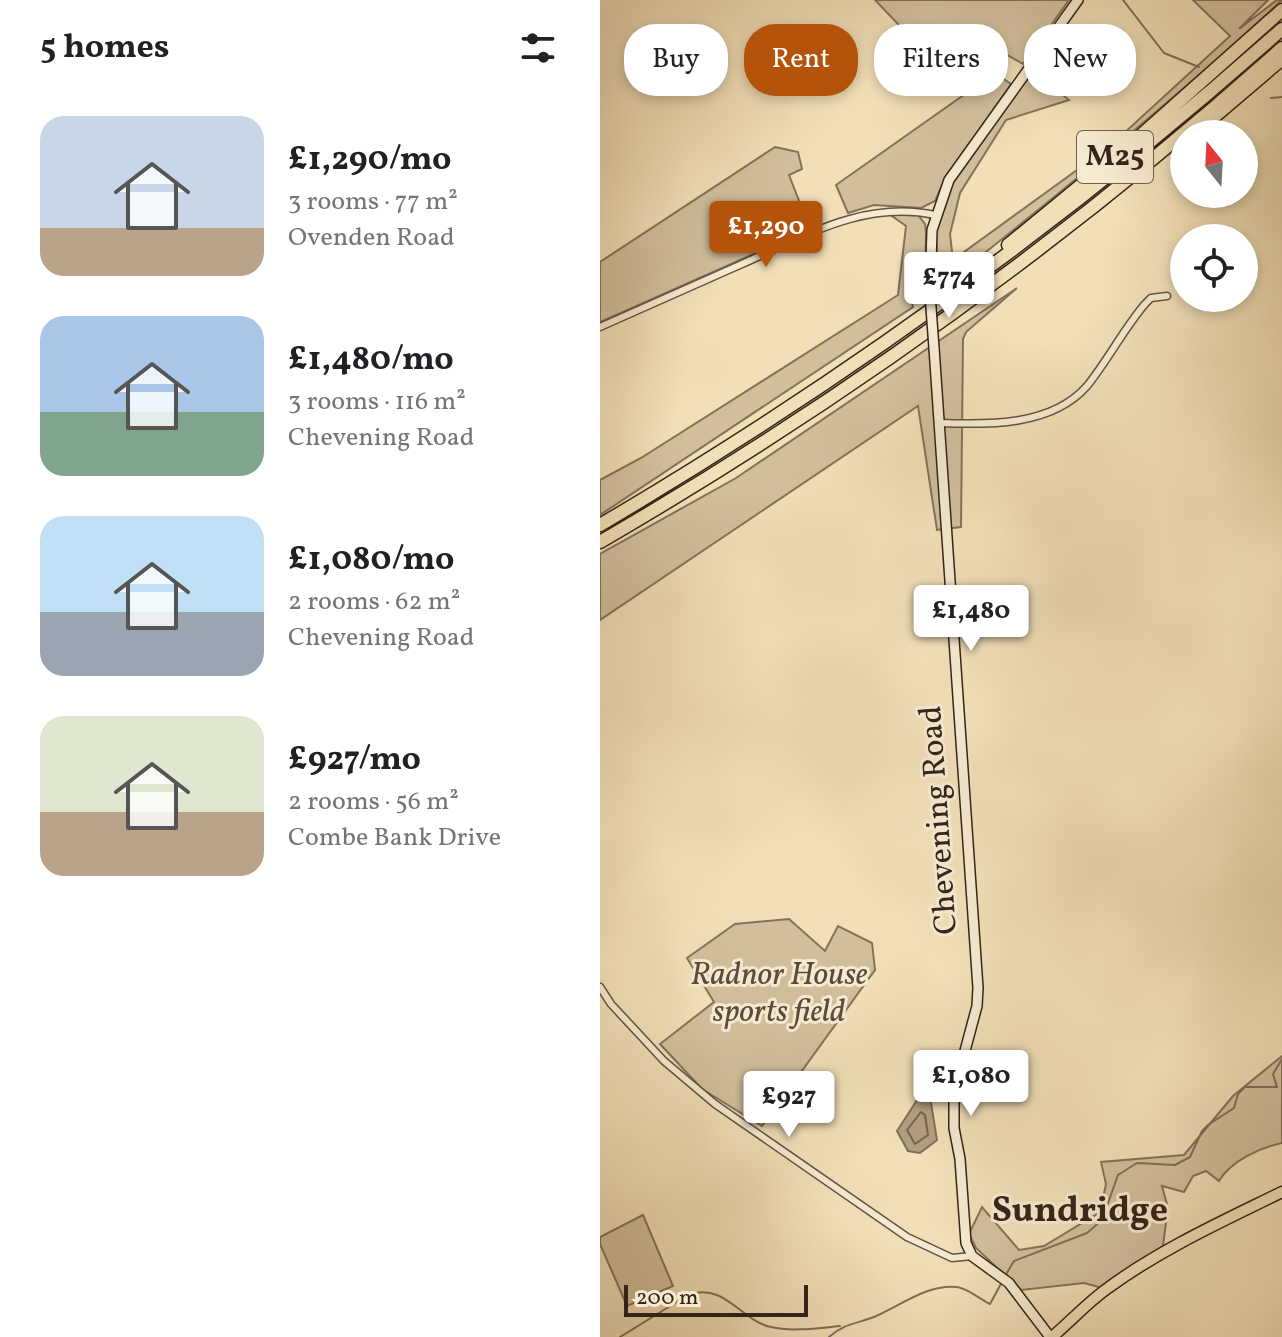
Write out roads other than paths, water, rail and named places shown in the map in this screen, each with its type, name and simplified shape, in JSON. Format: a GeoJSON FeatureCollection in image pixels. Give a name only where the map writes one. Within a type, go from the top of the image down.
{"type":"FeatureCollection","features":[{"type":"Feature","properties":{"kind":"highway","name":"M25"},"geometry":{"type":"LineString","coordinates":[[945,298],[1151,126],[1282,10]]}},
{"type":"Feature","properties":{"kind":"highway","name":"M25"},"geometry":{"type":"LineString","coordinates":[[600,525],[784,409],[974,281],[1102,182],[1282,29]]}},
{"type":"Feature","properties":{"kind":"highway","name":"M25"},"geometry":{"type":"LineString","coordinates":[[600,542],[725,467],[861,377],[1000,278],[1148,162],[1282,48]]}},
{"type":"Feature","properties":{"kind":"highway","name":"M25"},"geometry":{"type":"LineString","coordinates":[[1210,120],[1282,59]]}},
{"type":"Feature","properties":{"kind":"highway","name":"M25"},"geometry":{"type":"LineString","coordinates":[[1148,162],[1170,149]]}},
{"type":"Feature","properties":{"kind":"main road","name":"Chevening Road"},"geometry":{"type":"LineString","coordinates":[[972,1256],[966,1243],[960,1159],[954,1128],[954,1092],[977,1006],[978,988],[930,294],[930,246],[941,197],[958,165],[1078,0]]}},
{"type":"Feature","properties":{"kind":"main road"},"geometry":{"type":"LineString","coordinates":[[972,1256],[1009,1283],[1051,1337],[1129,1273],[1282,1192]]}},
{"type":"Feature","properties":{"kind":"street"},"geometry":{"type":"LineString","coordinates":[[600,327],[835,222],[893,210],[935,215]]}},
{"type":"Feature","properties":{"kind":"street"},"geometry":{"type":"LineString","coordinates":[[940,423],[1002,422],[1054,411],[1086,387],[1145,304],[1151,298],[1167,296]]}},
{"type":"Feature","properties":{"kind":"street"},"geometry":{"type":"LineString","coordinates":[[600,987],[619,1013],[664,1061],[791,1159],[907,1237],[952,1258],[972,1256]]}},
{"type":"Feature","properties":{"kind":"water"},"geometry":{"type":"Polygon","coordinates":[[[921,1094],[930,1097],[937,1140],[920,1153],[908,1151],[897,1131],[921,1094]]]}},
{"type":"Feature","properties":{"kind":"waterway"},"geometry":{"type":"LineString","coordinates":[[1123,0],[1164,53],[1199,67]]}},
{"type":"Feature","properties":{"kind":"waterway"},"geometry":{"type":"LineString","coordinates":[[1271,98],[1282,97]]}},
{"type":"Feature","properties":{"kind":"waterway"},"geometry":{"type":"LineString","coordinates":[[1005,1276],[1014,1261],[1087,1233],[1102,1220],[1118,1175],[1137,1163],[1175,1165],[1190,1157],[1202,1131],[1234,1108],[1238,1094],[1245,1087],[1277,1087],[1273,1074],[1282,1059]]}},
{"type":"Feature","properties":{"kind":"waterway"},"geometry":{"type":"LineString","coordinates":[[829,1337],[846,1326],[874,1317],[935,1289],[961,1288],[990,1304],[1002,1282]]}},
{"type":"Feature","properties":{"kind":"waterway"},"geometry":{"type":"LineString","coordinates":[[620,1337],[688,1295],[701,1292],[723,1298],[771,1327],[840,1326]]}},
{"type":"Feature","properties":{"kind":"district","name":"Sundridge"},"geometry":{"type":"Point","coordinates":[1080,1212]}},
{"type":"Feature","properties":{"kind":"park label","name":"Radnor House sports field"},"geometry":{"type":"Point","coordinates":[779,994]}}]}
